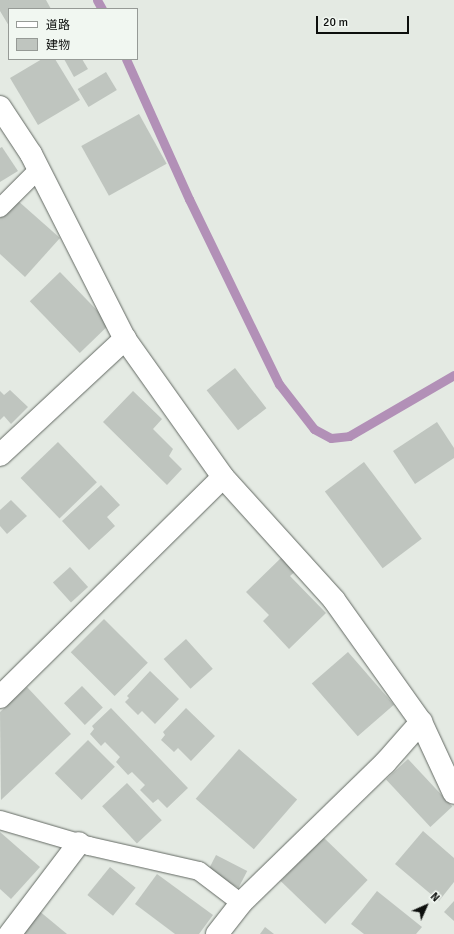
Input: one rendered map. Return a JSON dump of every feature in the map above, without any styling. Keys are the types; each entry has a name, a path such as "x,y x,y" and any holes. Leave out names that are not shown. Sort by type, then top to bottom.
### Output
{"street":[{"path":"0,107 39,169 125,339 223,477 334,600 421,722 454,793"},
{"path":"0,455 125,339"},
{"path":"0,696 223,477"},
{"path":"217,934 241,903 385,763 421,722"},
{"path":"10,934 79,843"}],"lane":[{"path":"0,208 39,169"},
{"path":"0,820 79,843 199,870 241,903"}],"building":[{"path":"0,0 46,0 50,8 8,8 8,24 0,11"},
{"path":"40,60 56,60 80,100 38,125 10,78"},
{"path":"65,60 83,60 88,69 74,77"},
{"path":"106,72 117,90 89,107 78,89"},
{"path":"139,114 167,164 109,196 81,146"},
{"path":"2,147 18,171 0,182 0,148"},
{"path":"17,200 60,238 25,277 0,254 0,218"},
{"path":"60,272 110,324 80,353 30,301"},
{"path":"235,368 266,408 238,430 207,390"},
{"path":"10,390 28,407 11,424 4,416 0,420 0,391 4,395"},
{"path":"133,391 162,419 153,429 173,449 169,456 182,469 167,485 103,422"},
{"path":"437,422 454,448 454,458 415,484 393,451"},
{"path":"58,442 97,482 59,518 21,478"},
{"path":"364,462 422,539 383,568 325,491"},
{"path":"101,485 120,505 107,517 115,526 89,550 62,521"},
{"path":"11,500 27,516 7,534 0,526 0,510"},
{"path":"283,556 297,570 290,576 326,613 289,649 263,621 269,615 246,592"},
{"path":"70,567 88,587 71,602 53,582"},
{"path":"104,619 148,663 115,696 71,652"},
{"path":"186,639 213,669 190,689 164,659"},
{"path":"348,652 394,705 358,736 312,683"},
{"path":"150,671 179,699 155,724 142,711 138,715 125,702 129,698 127,696"},
{"path":"82,686 103,708 85,725 64,703"},
{"path":"27,687 71,734 1,800 0,712"},
{"path":"111,708 188,788 167,808 158,799 153,803 140,790 145,785 132,772 128,775 116,762 120,757 105,742 101,746 90,734 94,729 92,726"},
{"path":"186,708 215,736 191,761 178,748 174,752 161,740 165,735 163,732"},
{"path":"88,740 115,767 82,800 55,773"},
{"path":"239,749 297,800 254,849 196,799"},
{"path":"408,759 452,807 430,827 386,779"},
{"path":"127,783 162,820 137,843 102,806"},
{"path":"423,831 454,858 454,882 439,901 395,864"},
{"path":"0,832 40,867 11,899 0,889"},
{"path":"323,837 368,880 325,924 281,881"},
{"path":"216,855 247,871 239,888 207,872"},
{"path":"110,867 136,888 113,916 87,895"},
{"path":"157,874 213,915 199,934 175,934 135,904"},
{"path":"377,891 422,927 416,934 364,934 351,924"},
{"path":"454,901 454,921 444,912"},
{"path":"38,910 67,934 18,934"},
{"path":"265,927 274,934 260,934"}],"waterway":[{"path":"97,0 101,8"},
{"path":"126,60 189,199 279,384 314,429 331,438 349,436 454,375"}]}
